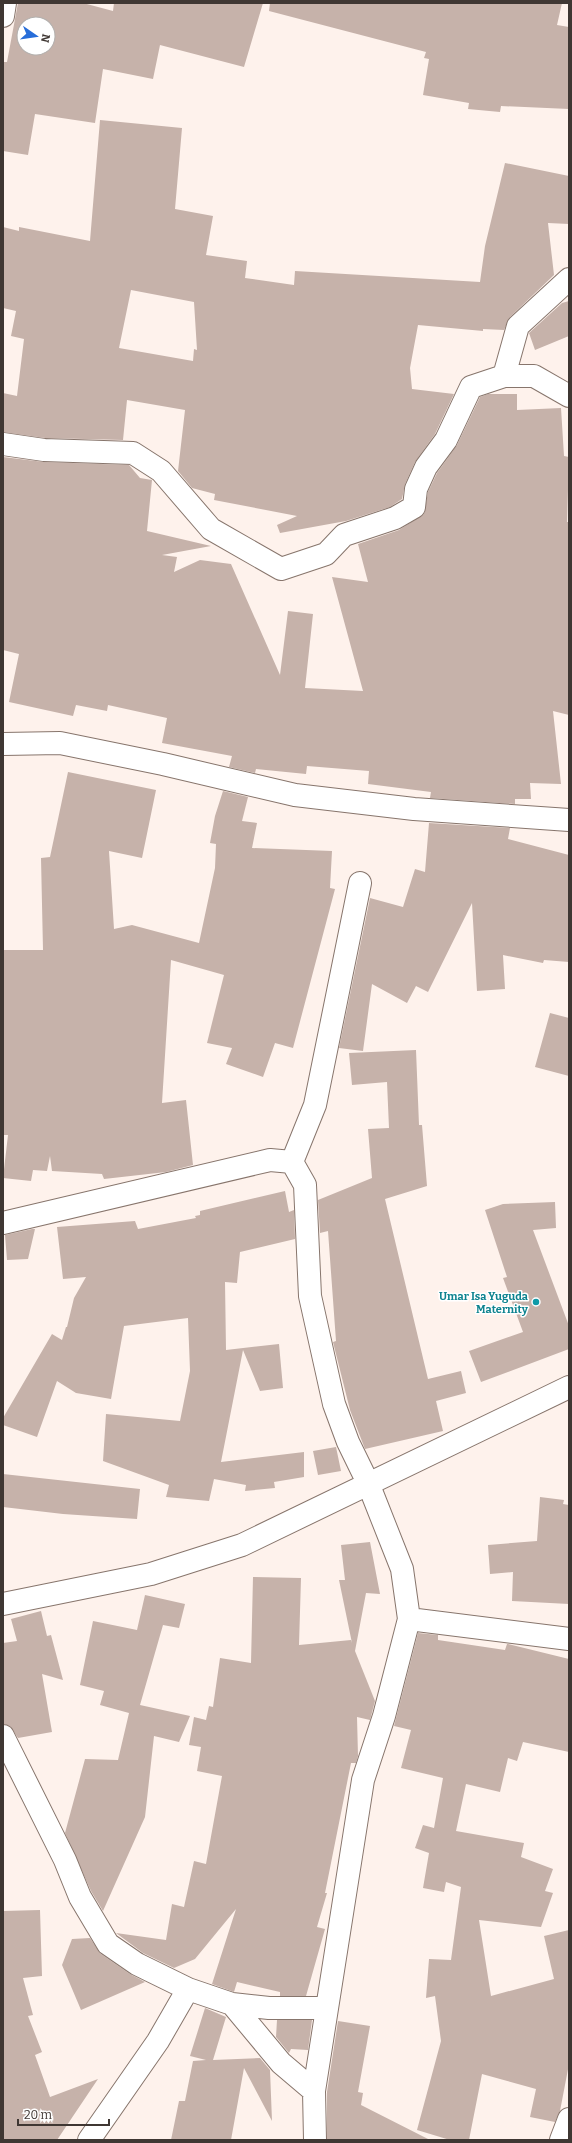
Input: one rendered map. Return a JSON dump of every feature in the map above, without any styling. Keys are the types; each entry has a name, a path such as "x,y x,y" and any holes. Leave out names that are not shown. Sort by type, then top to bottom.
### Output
{"street":[{"path":"3,16 5,3"},
{"path":"504,376 518,326 569,279"},
{"path":"3,444 44,450 133,453 161,471 211,529 282,569 326,554 344,535 395,518 414,507 416,489 426,466 446,440 471,387 504,376 534,376 569,396"},
{"path":"3,744 60,743 163,764 295,795 414,809 569,820"},
{"path":"292,1162 315,1105 360,883"},
{"path":"3,1223 270,1160 292,1162"},
{"path":"292,1162 305,1185 310,1296 334,1404 348,1442 368,1483 402,1569 409,1619 384,1716 363,1780 314,2091 315,2140"},
{"path":"3,1604 151,1574 242,1544 286,1525 368,1483 569,1387"},
{"path":"409,1619 569,1639"},
{"path":"3,1736 65,1860 80,1896 108,1944 137,1964 188,1989 232,2004 269,2008 326,2008"},
{"path":"89,2140 158,2041 188,1989"},
{"path":"232,2004 281,2063 314,2091"},
{"path":"561,2140 569,2119"}],"building":[{"path":"18,3 83,3 113,11 114,3 263,3 244,67 160,45 153,79 103,69 95,123 35,114 28,155 3,151 3,62 7,62"},
{"path":"270,3 562,3 557,25 569,27 569,109 501,106 500,112 468,109 469,103 423,95 429,59 424,58 426,52 269,11"},
{"path":"100,120 182,128 175,209 213,216 206,255 247,261 245,278 294,285 295,271 480,282 485,246 505,163 569,176 569,224 548,223 554,275 510,317 504,330 483,329 483,331 418,325 410,368 412,389 454,394 435,434 415,462 405,484 402,499 390,507 346,521 280,533 277,525 297,516 214,500 215,494 192,488 178,471 185,410 127,400 123,440 45,438 3,432 3,393 17,396 24,339 11,336 16,311 3,308 3,227 19,231 19,227 90,241","holes":["131,290 194,302 197,350 194,349 193,361 119,348"]},
{"path":"569,301 569,336 535,350 529,333 562,303"},
{"path":"488,394 517,394 517,410 561,408 564,456 569,457 567,522 569,522 569,715 553,711 561,784 530,783 531,799 515,799 515,804 430,798 431,792 368,784 369,771 307,766 306,774 256,769 255,773 229,767 232,756 162,743 167,718 108,705 107,711 76,705 73,716 9,702 19,654 3,650 3,457 44,462 129,465 140,478 152,480 147,531 211,546 162,555 177,557 174,572 200,560 231,564 280,675 288,611 313,614 305,688 363,691 332,577 368,582 358,544 399,530 424,514 428,492 437,473 457,445 480,397"},
{"path":"68,772 156,790 142,858 109,851 114,929 132,925 199,943 215,868 216,844 210,843 215,816 223,791 248,797 242,821 257,823 252,848 332,851 330,888 335,889 293,1048 275,1043 263,1077 226,1064 232,1048 207,1043 224,975 171,960 162,1103 186,1100 193,1165 166,1172 104,1179 102,1174 52,1171 50,1156 47,1171 33,1170 31,1181 3,1178 8,1135 3,1135 3,950 43,950 41,858 50,857"},
{"path":"429,823 510,828 508,839 569,855 569,962 544,960 543,963 503,955 505,989 477,991 472,903 428,992 416,986 407,1003 372,984 363,1051 339,1048 370,898 403,907 415,869 425,872"},
{"path":"550,1013 569,1018 569,1076 535,1067"},
{"path":"416,1050 419,1125 422,1125 427,1186 385,1199 428,1379 461,1371 466,1393 436,1401 443,1431 365,1449 350,1410 333,1342 336,1341 328,1231 320,1233 318,1200 372,1178 368,1129 389,1128 387,1082 352,1085 349,1053"},
{"path":"285,1191 289,1212 294,1210 295,1239 240,1252 237,1283 225,1282 226,1350 279,1344 283,1388 260,1391 243,1350 221,1462 304,1452 304,1477 274,1482 275,1488 245,1491 246,1485 214,1479 209,1501 166,1497 169,1485 103,1461 106,1414 180,1421 190,1371 188,1318 124,1326 111,1399 76,1393 57,1381 37,1437 3,1425 3,1418 52,1334 62,1340 67,1327 74,1298 86,1277 63,1279 57,1227 135,1221 138,1229 196,1218 195,1216 200,1215 200,1211"},
{"name":"Umar Isa Yuguda Maternity","path":"555,1202 556,1228 533,1230 569,1326 569,1349 481,1382 469,1351 523,1332 503,1278 507,1277 485,1210 503,1204"},
{"path":"35,1229 28,1259 7,1260 5,1235"},
{"path":"336,1447 341,1471 318,1475 313,1451"},
{"path":"3,1474 140,1489 137,1519 63,1514 3,1507"},
{"path":"540,1497 564,1500 563,1504 569,1505 569,1604 512,1601 513,1572 490,1574 488,1545 537,1541"},
{"path":"370,1542 380,1594 366,1593 355,1651 375,1701 370,1720 357,1717 358,1756 356,1763 351,1763 325,1893 327,1893 317,1927 325,1929 306,1996 280,1996 280,1992 237,1982 234,1992 212,1984 236,1909 195,1959 174,1968 143,1953 116,1933 166,1940 172,1904 184,1907 194,1861 206,1864 222,1776 197,1771 201,1747 189,1745 194,1717 206,1720 209,1706 213,1707 220,1658 251,1663 253,1577 301,1578 299,1645 351,1640 352,1643 339,1580 345,1580 341,1545"},
{"path":"145,1595 185,1604 179,1628 163,1625 140,1705 190,1716 179,1742 154,1736 145,1817 103,1911 91,1891 65,1833 85,1759 118,1760 129,1713 100,1705 104,1691 80,1685 93,1621 137,1630"},
{"path":"41,1611 47,1636 51,1635 63,1680 42,1674 52,1732 18,1738 10,1726 3,1724 3,1643 17,1641 11,1619"},
{"path":"418,1633 438,1635 438,1640 505,1650 508,1644 569,1659 569,1752 523,1742 517,1761 508,1758 500,1792 466,1784 456,1831 524,1843 521,1857 553,1869 545,1891 553,1893 541,1927 479,1920 491,1996 554,1979 544,1936 569,1930 569,2064 560,2111 555,2122 530,2117 536,2089 482,2074 469,2140 450,2140 417,2130 441,2041 435,1996 426,1998 429,1959 451,1960 461,1887 446,1882 444,1892 423,1888 429,1853 415,1848 423,1825 434,1828 443,1778 401,1768 411,1730 394,1726"},
{"path":"40,1910 42,1976 23,1978 33,2015 28,2016 42,2052 35,2055 50,2097 98,2079 57,2140 3,2140 3,1911"},
{"path":"90,1938 101,1954 130,1974 145,1982 81,2010 62,1965 72,1939"},
{"path":"205,2008 226,2017 213,2060 260,2058 270,2070 272,2121 244,2068 231,2140 171,2140 179,2101 185,2101 193,2061 206,2060 190,2056"},
{"path":"277,2020 312,2020 308,2050 291,2049 289,2053 276,2037"},
{"path":"338,2021 370,2026 358,2092 363,2093 361,2105 430,2140 327,2139 327,2092"}],"place":[{"name":"Umar Isa Yuguda Maternity","path":"536,1302"}]}
